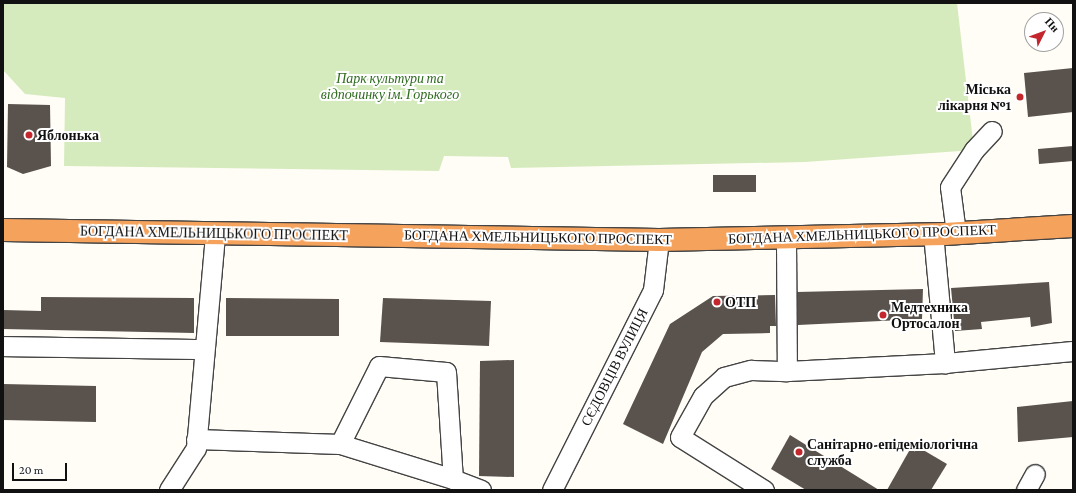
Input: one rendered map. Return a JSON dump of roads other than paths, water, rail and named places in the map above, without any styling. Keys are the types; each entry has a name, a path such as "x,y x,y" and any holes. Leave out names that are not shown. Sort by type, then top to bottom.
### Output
{"highway":[{"name":"БОГДАНА ХМЕЛЬНИЦЬКОГО ПРОСПЕКТ","path":"3,230 658,240 786,239 956,233 1073,226"}],"street":[{"path":"956,233 950,187 970,155 992,131"},
{"path":"169,490 196,448 202,349 215,233"},
{"path":"933,233 945,363"},
{"path":"786,239 787,371"},
{"name":"СЄДОВЦІВ ВУЛИЦЯ","path":"552,490 653,290 658,240"},
{"path":"3,346 202,349"},
{"path":"764,490 680,437 703,396 724,378 751,370 787,371 945,363 1073,351"},
{"path":"340,444 379,366 446,372 453,478"},
{"path":"196,439 340,444 453,478 481,490"}],"place":[{"name":"Міська лікарня №1","path":"1020,97"},
{"name":"Яблонька","path":"29,135"},
{"name":"ОТП","path":"717,302"},
{"name":"Медтехника Ортосалон","path":"883,315"},
{"name":"Санітарно-епідеміологічна служба","path":"799,452"}],"park label":[{"name":"Парк культури та відпочинку ім. Горького","path":"390,86"}]}
